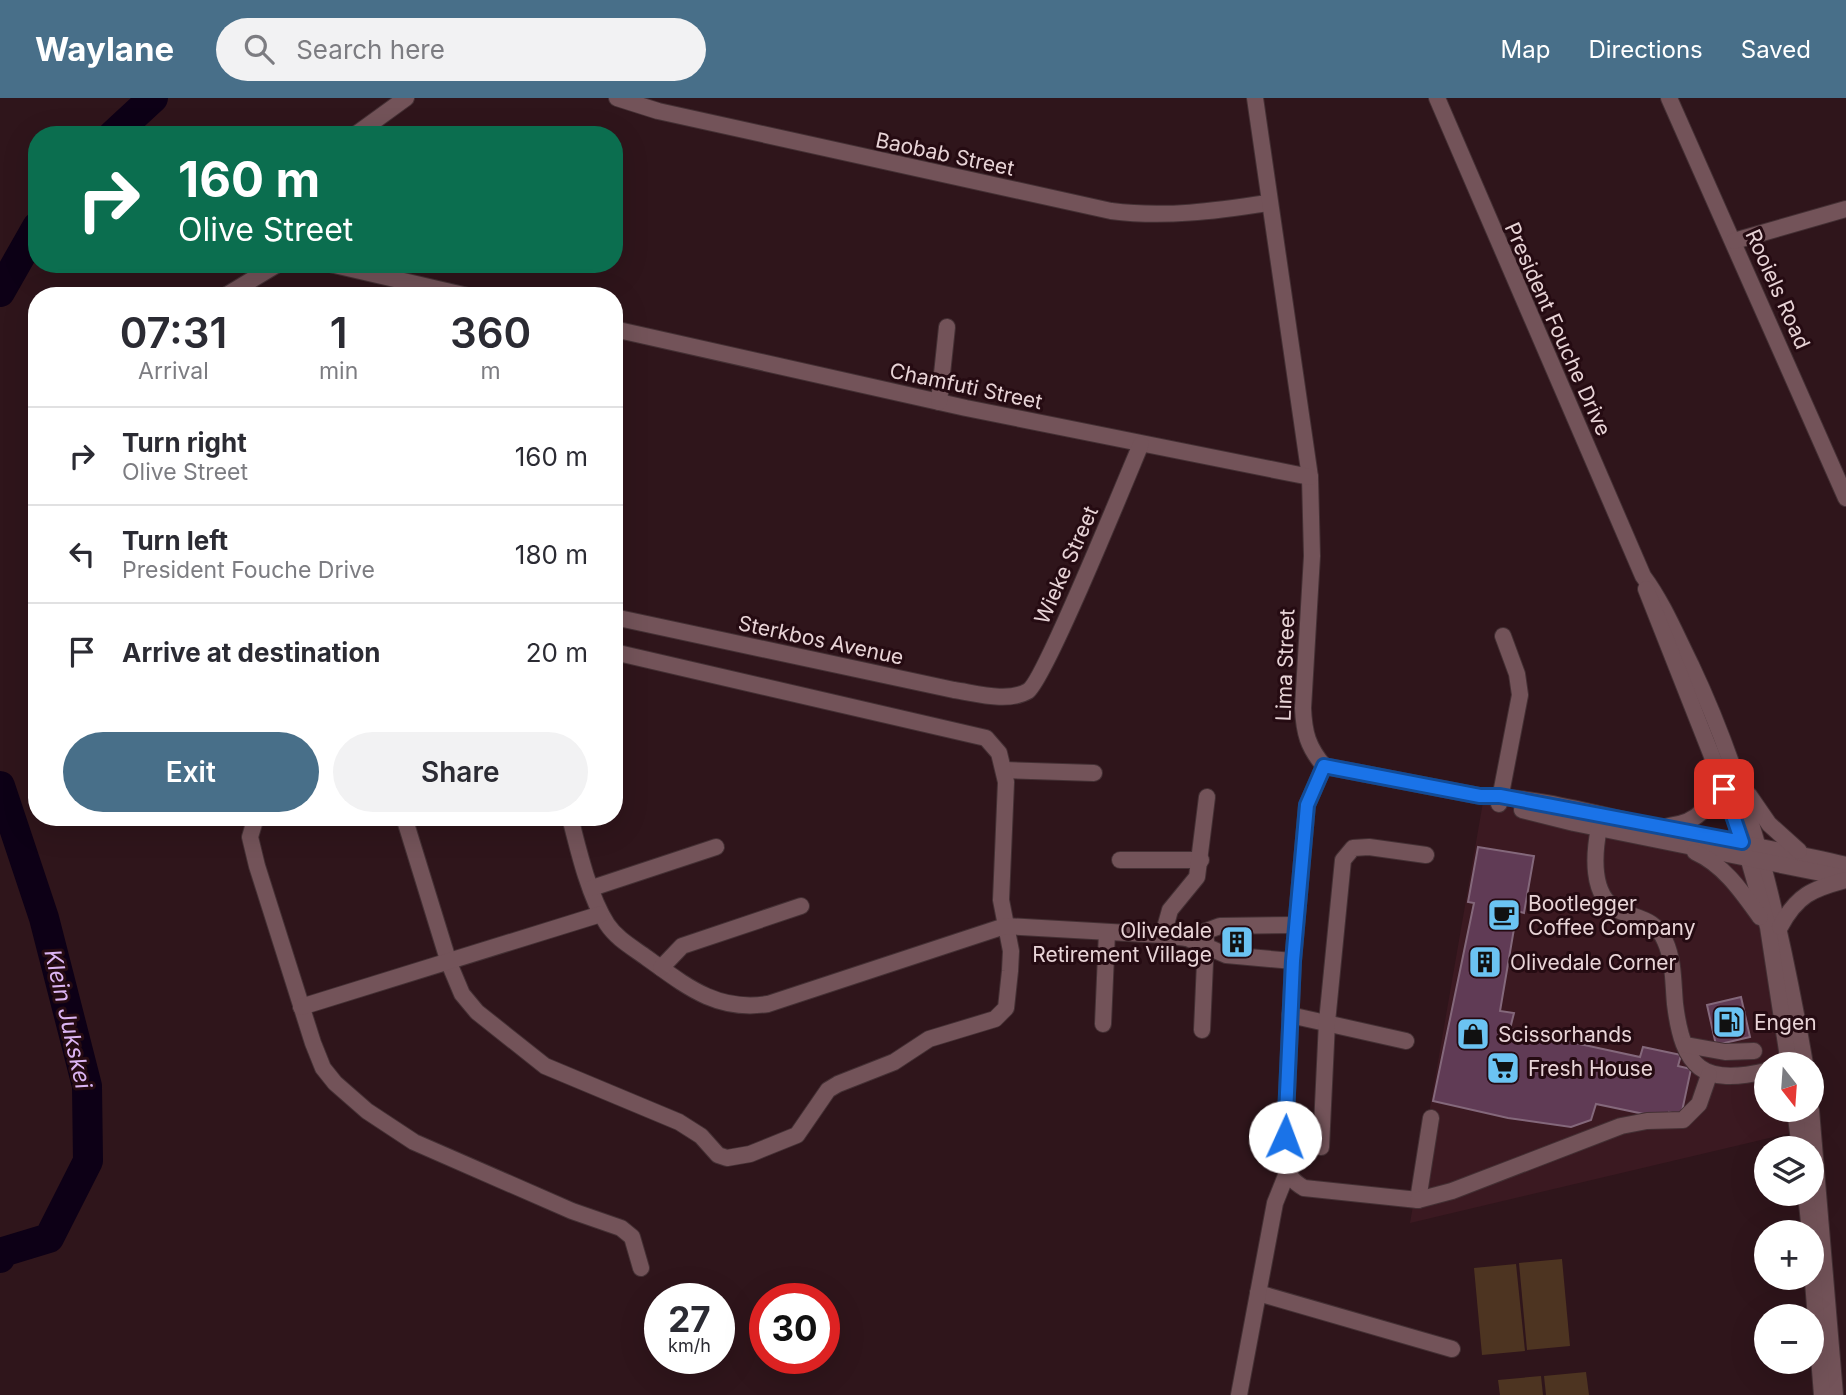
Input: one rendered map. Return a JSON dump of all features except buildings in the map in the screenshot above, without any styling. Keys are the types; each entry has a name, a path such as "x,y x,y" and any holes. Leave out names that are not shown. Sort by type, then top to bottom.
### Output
{"street":[{"path":"367,126 406,98"},
{"name":"Baobab Street","path":"617,98 685,118 1111,211 1144,216 1187,215 1268,202"},
{"name":"Lima Street","path":"1255,98 1310,477 1312,556 1303,708 1304,733 1311,751 1324,766"},
{"name":"President Fouche Drive","path":"1437,98 1643,576 1648,599 1726,771 1753,851 1774,927 1802,1052"},
{"name":"Rooiels Road","path":"1669,98 1845,491"},
{"path":"1734,241 1846,209"},
{"path":"240,287 263,273"},
{"path":"369,273 429,287"},
{"path":"939,402 947,327"},
{"name":"Chamfuti Street","path":"623,331 939,402 1310,477"},
{"name":"Wieke Street","path":"1019,694 1034,685 1040,674 1141,444"},
{"name":"Sterkbos Avenue","path":"623,619 954,690 999,696 1019,694"},
{"path":"1499,800 1520,695 1517,674 1503,636"},
{"path":"407,826 449,962 462,994 477,1012 545,1066 679,1122 701,1136 718,1155 737,1157 786,1142 797,1135 828,1090 838,1084 894,1062 929,1039 1000,1016 1006,1008 1011,951 1001,900 1004,770 999,753 986,738 623,654"},
{"path":"1709,1075 1699,1104 1683,1120 1647,1121 1620,1126 1452,1191 1418,1200 1304,1188 1293,1181 1287,1173 1284,1161 1293,961 1307,805 1324,766 1753,851 1846,879"},
{"path":"1004,770 1094,773"},
{"path":"1658,834 1690,822 1702,814 1726,771 1762,816 1801,853"},
{"path":"1163,935 1170,910 1196,877 1201,860 1207,797"},
{"path":"1499,800 1600,828 1658,834 1715,864 1774,927 1805,894 1846,879"},
{"path":"253,826 250,837 301,1007 323,1068 335,1083 367,1111 414,1142 572,1211 621,1228 632,1237 641,1268"},
{"path":"573,826 601,914 617,937 710,999 748,1007 768,1004 1005,926 1206,939 1226,955 1293,961"},
{"path":"1600,828 1596,872 1599,890 1607,904 1647,919 1665,940 1671,960 1678,1021 1689,1054 1701,1070 1709,1075 1732,1078 1754,1073"},
{"path":"592,888 716,847"},
{"path":"1321,1147 1327,1022 1341,867 1346,854 1353,848 1369,847 1426,855"},
{"path":"1753,851 1801,853 1846,865"},
{"path":"1121,860 1201,860"},
{"path":"661,968 682,946 801,906"},
{"path":"301,1007 601,914"},
{"path":"1202,1031 1206,939 1220,926 1296,925"},
{"name":"President Fouche Drive","path":"1774,927 1787,1052"},
{"path":"1103,1024 1107,932"},
{"path":"1290,1015 1406,1041"},
{"path":"1686,1045 1725,1052 1754,1051"},
{"path":"1780,1052 1786,1045"},
{"path":"1418,1200 1432,1118"},
{"path":"1812,1122 1835,1395"},
{"path":"1239,1395 1275,1203 1287,1173"},
{"path":"1814,1290 1822,1395"},
{"path":"1258,1293 1452,1349"}],"shaded area":[{"path":"1483,802 1752,853 1783,1052 1754,1052 1754,1122 1794,1122 1795,1132 1778,1136 1754,1136 1754,1142 1410,1223"},
{"path":"1562,1259 1570,1346 1527,1350 1519,1263"},
{"path":"1516,1264 1525,1351 1482,1355 1474,1268"},
{"path":"1586,1372 1589,1395 1546,1395 1544,1376"},
{"path":"1541,1376 1543,1395 1500,1395 1498,1380"}],"waterway":[{"name":"Klein Jukskei","path":"123,126 153,98"},
{"name":"Klein Jukskei","path":"0,292 28,243"},
{"name":"Klein Jukskei","path":"0,786 44,918 87,1086 88,1161 49,1238 3,1252 0,1258"}],"place":[{"name":"Bootlegger Coffee Company","path":"1504,915"},
{"name":"Olivedale Retirement Village","path":"1237,942"},
{"name":"Olivedale Corner","path":"1485,962"},
{"name":"Engen","path":"1729,1022"},
{"name":"Scissorhands","path":"1473,1034"},
{"name":"Fresh House","path":"1503,1068"}],"route":[{"path":"1285,1137 1293,961 1307,805 1324,766 1480,796 1500,796 1567,808 1742,842 1724,789"}]}
